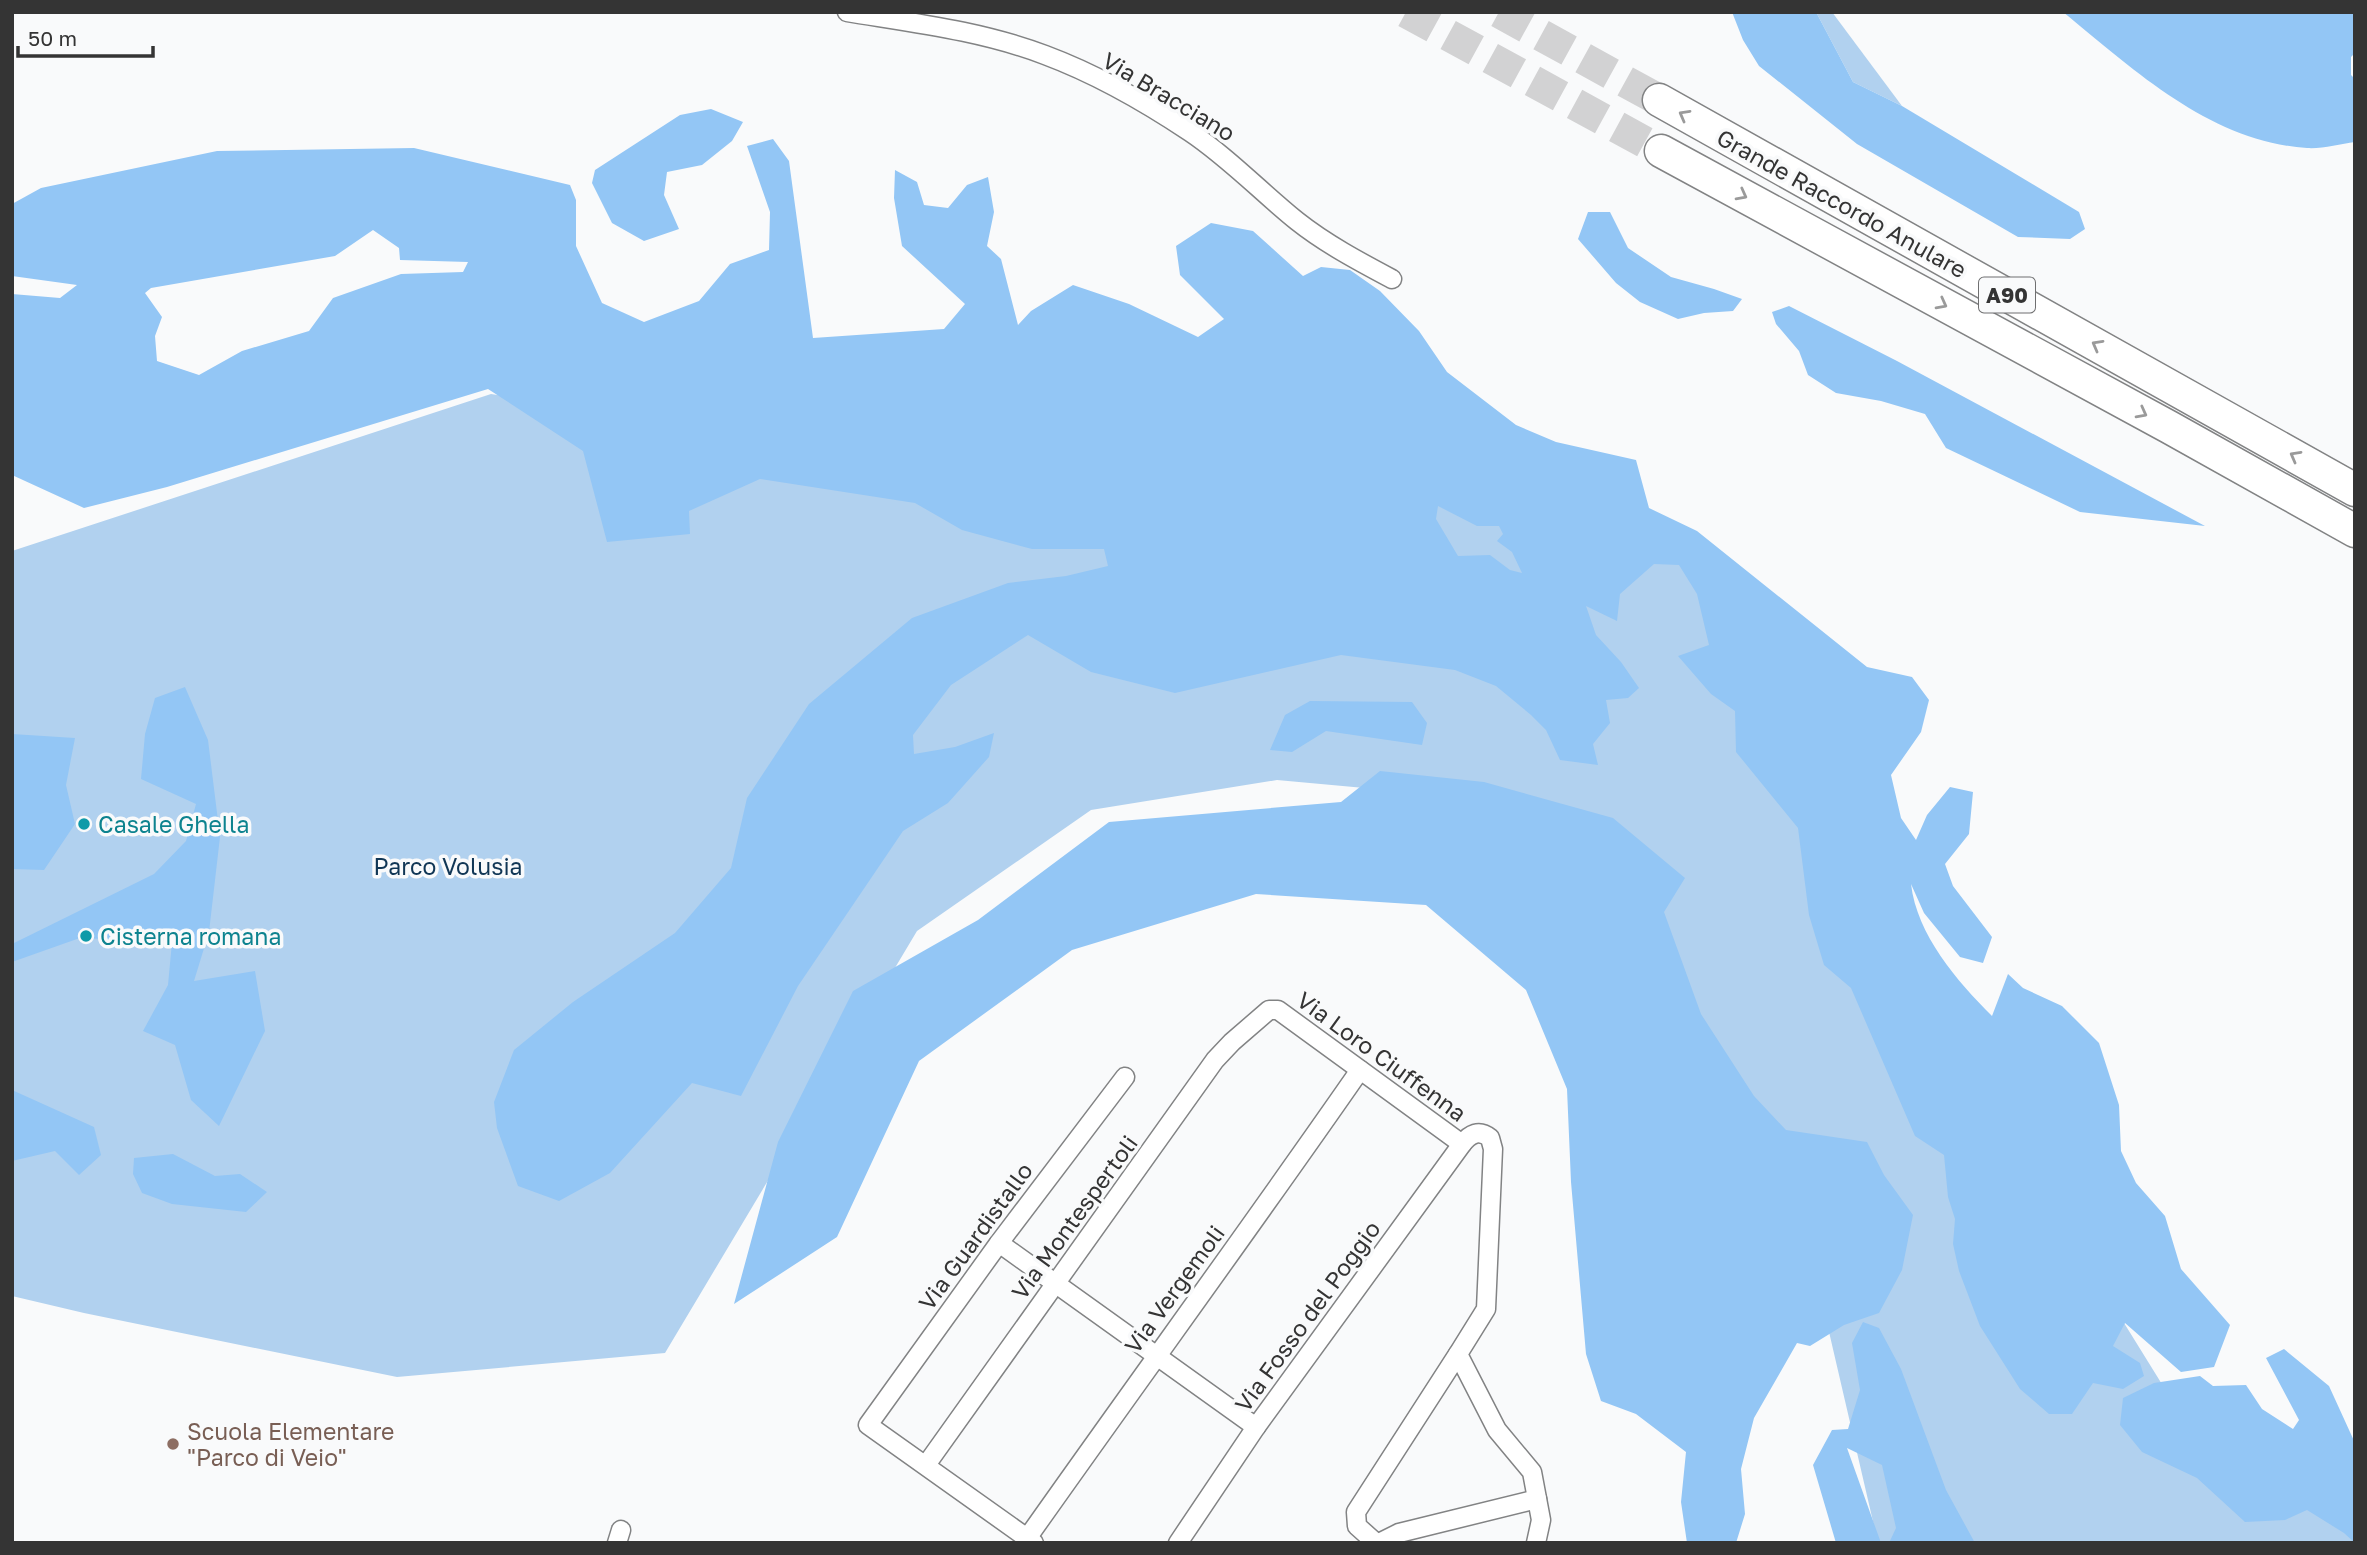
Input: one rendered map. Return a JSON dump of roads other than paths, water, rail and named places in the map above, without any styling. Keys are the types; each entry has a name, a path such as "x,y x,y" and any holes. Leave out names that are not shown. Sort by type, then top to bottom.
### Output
{"highway":[{"name":"Grande Raccordo Anulare","path":"1659,100 2355,490"},
{"name":"Grande Raccordo Anulare","path":"1661,151 2355,531"}],"street":[{"name":"Via Bracciano","path":"847,12 950,29 1002,41 1045,55 1114,86 1191,133 1238,168 1307,228 1345,254 1392,279"},
{"name":"Via Loro Ciuffenna","path":"1273,1009 1462,1144"},
{"name":"Via Montespertoli","path":"926,1465 1215,1060 1232,1042 1273,1009"},
{"name":"Via Vergemoli","path":"1031,1540 1156,1356 1360,1070"},
{"name":"Via Guardistallo","path":"926,1465 868,1425 999,1243 1125,1077"},
{"path":"1462,1144 1472,1134 1487,1135 1492,1142 1486,1308 1483,1317 1356,1512 1357,1526 1377,1543 1399,1533 1537,1499"},
{"name":"Via Fosso del Poggio","path":"1178,1543 1256,1427 1462,1144"},
{"path":"999,1243 1256,1427"},
{"path":"1458,1354 1497,1430 1532,1472 1541,1524 1536,1543"},
{"path":"926,1465 1031,1540"}],"tunnel":[{"path":"1406,12 1661,151"},
{"path":"1499,12 1659,100"}],"place":[{"name":"Casale Ghella","path":"84,824"},
{"name":"Cisterna romana","path":"86,936"},
{"name":"Scuola Elementare \"Parco di Veio\"","path":"173,1444"}],"park label":[{"name":"Parco Volusia","path":"448,866"}]}
